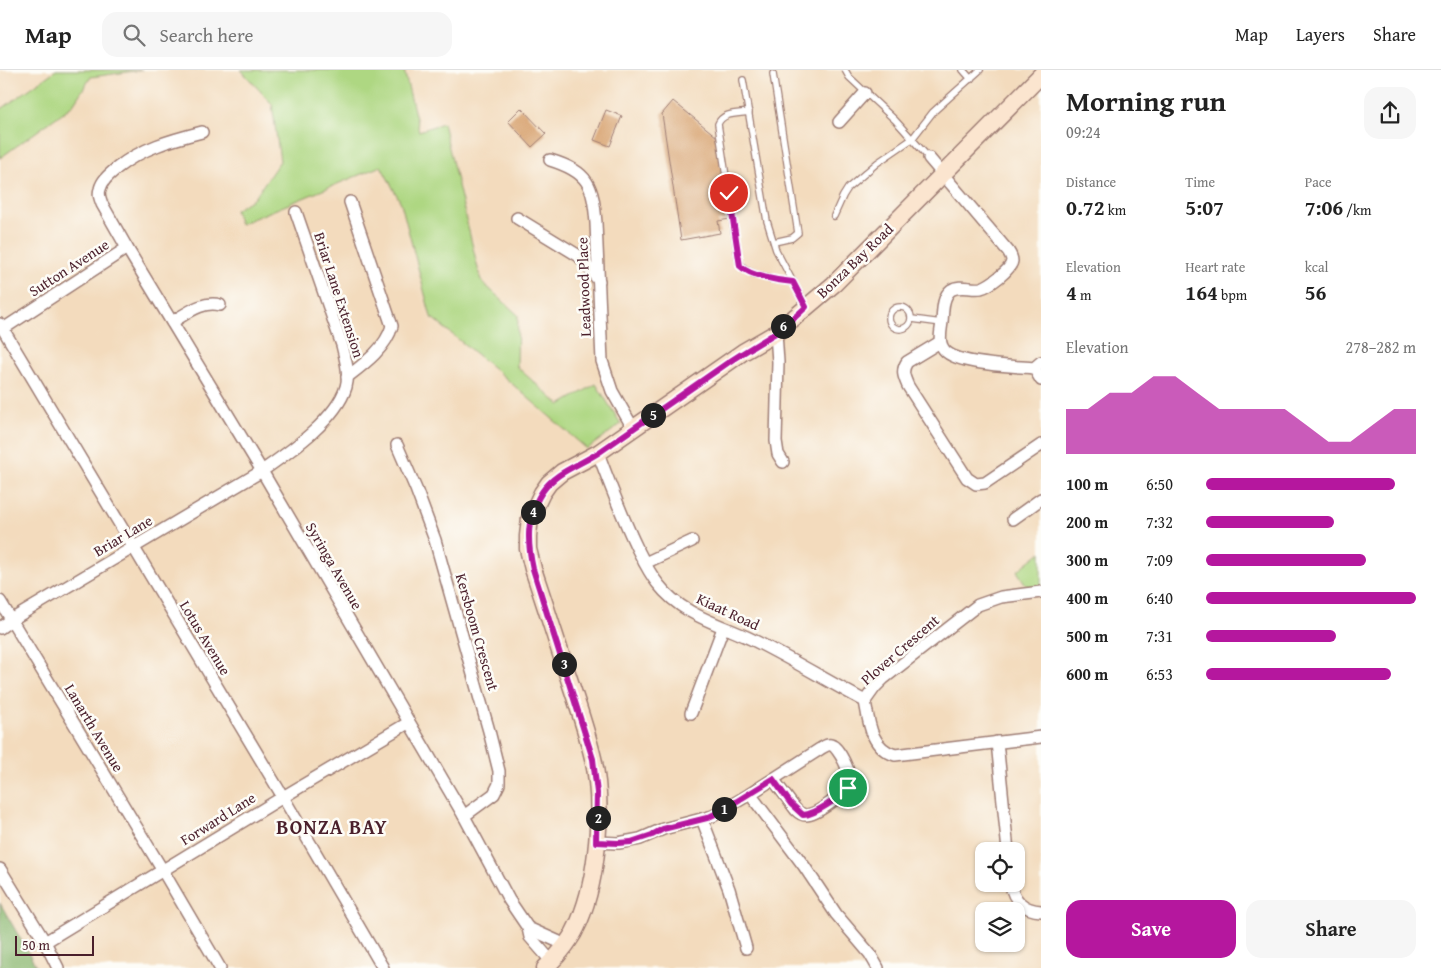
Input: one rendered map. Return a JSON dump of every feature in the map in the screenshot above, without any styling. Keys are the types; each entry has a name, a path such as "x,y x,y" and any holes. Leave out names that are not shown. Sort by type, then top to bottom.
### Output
{"street":[{"name":"Bonza Bay Road","path":"549,965 566,945 578,924 587,900 594,868 597,793 593,759 528,549 530,518 542,492 562,472 598,453 744,352 776,333 834,284 1041,76"},
{"path":"839,122 865,93"},
{"name":"Syringa Avenue","path":"202,132 167,141 143,150 124,162 103,182 99,189 102,204 262,471 464,816 508,900 528,928 530,937 549,965"},
{"path":"929,158 1008,251 1012,261 1009,269 987,286 979,288 959,287 953,288 948,292 945,300 940,342 947,354 958,359 1037,365 1041,380"},
{"name":"Leadwood Place","path":"550,160 569,166 582,176 591,188 594,201 600,282 602,361 612,391 633,428"},
{"path":"347,377 374,355 388,338 392,326 350,202"},
{"name":"Briar Lane Extension","path":"262,471 292,450 317,428 334,408 346,387 347,364 342,345 296,212"},
{"path":"517,218 579,256 600,282"},
{"name":"Sutton Avenue","path":"2,326 127,248"},
{"path":"172,322 200,306 214,303 220,305"},
{"name":"Lotus Avenue","path":"2,326 383,968"},
{"path":"776,333 778,362 776,448 783,462"},
{"path":"940,342 907,362 904,367 904,375 908,386 967,478 976,484 985,483 1041,445"},
{"name":"Kersboom Crescent","path":"397,445 416,489 434,540 487,722 499,771 499,784 494,794 464,816"},
{"name":"Kiaat Road","path":"598,453 626,523 645,563 656,582 676,602 696,616 750,639 865,701"},
{"name":"Briar Lane","path":"0,628 262,471"},
{"path":"1013,519 1041,499"},
{"path":"645,563 692,541"},
{"name":"Plover Crescent","path":"1041,592 1001,597 978,605 883,679 874,687 865,701 875,741 886,752 895,754 1041,737"},
{"name":"Lanarth Avenue","path":"0,601 220,968"},
{"path":"692,713 724,628"},
{"name":"Forward Lane","path":"45,942 408,723"},
{"path":"997,742 1007,842"},
{"path":"596,842 631,842 670,827 713,816 826,746 830,745 837,749 850,777 848,788 843,794 815,812 806,815 800,814 796,810 773,779"},
{"path":"750,794 804,866 836,914 870,954 878,968"},
{"path":"702,819 729,889 746,948"},
{"path":"0,869 45,942 58,968"},
{"path":"1013,892 1014,896 1023,905 1033,910 1041,911"},
{"path":"528,928 566,945"}],"lane":[{"path":"845,70 849,77 894,120 929,158"},
{"path":"963,70 971,79"},
{"path":"834,216 848,188 877,163 912,140 938,107 980,70"},
{"path":"773,74 798,233 792,238 774,242"},
{"path":"743,80 767,221 776,250 806,307"},
{"path":"749,112 726,116 720,119 718,124 740,266 746,271 782,281 793,282"},
{"path":"900,306 906,308 911,313 912,319 904,329 897,330 889,320 889,313 894,308 900,306"},
{"path":"912,319 942,323"}],"green space":[{"path":"56,70 142,70 91,77 72,106 0,158 0,110"},
{"path":"241,70 404,70 419,131 443,123 481,281 518,315 517,367 560,405 596,384 621,424 587,449 431,317 401,203 381,166 240,224 235,210 254,198 280,161 272,104"},
{"path":"1041,552 1041,587 1028,588 1017,571"},
{"path":"0,903 37,968 0,968"}],"building":[{"path":"673,101 717,137 730,219 718,221 720,233 681,240 662,114"},
{"path":"521,108 546,134 532,147 508,121"},
{"path":"606,110 622,116 610,146 594,140"}],"district":[{"name":"BONZA BAY","path":"332,827"}],"route":[{"path":"729,193 740,266 746,271 764,277 793,282 806,307 776,333 744,352 598,453 562,472 549,483 542,492 530,518 528,549 593,759 597,793 598,822 596,842 631,842 678,824 713,816 773,779 796,810 803,815 810,815 815,812 843,794 848,788"}]}
